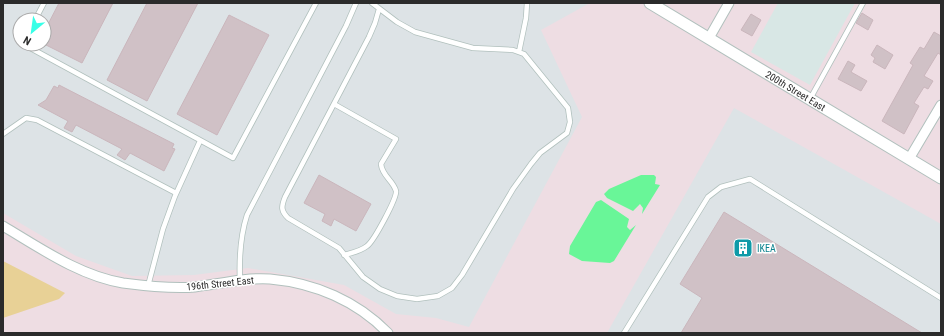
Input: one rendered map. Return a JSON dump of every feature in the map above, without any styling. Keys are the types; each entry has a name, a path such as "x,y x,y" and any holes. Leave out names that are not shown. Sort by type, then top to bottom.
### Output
{"street":[{"name":"200th Street East","path":"650,3 941,178"},
{"path":"709,38 729,3"},
{"path":"909,159 941,105"},
{"name":"196th Street East","path":"3,226 44,251 86,272 121,283 148,286 193,287 269,279 304,285 343,298 373,317 388,333"}],"lane":[{"path":"39,12 44,3"},
{"path":"39,52 233,158 316,3"},
{"path":"240,281 241,235 247,215 346,26 356,3"},
{"path":"372,3 378,9 415,32 473,48 513,50 524,54 568,108 570,122 567,133 540,154 513,189 462,275 452,288 438,296 417,299 397,296 380,289 363,277 339,248 288,218 282,212 281,206 372,30 378,9"},
{"path":"519,52 526,18 527,3"},
{"path":"810,99 863,3"},
{"path":"334,104 396,139 381,164 384,175 394,186 396,197 368,245 360,250 344,255"},
{"path":"3,134 26,118 37,120 176,194"},
{"path":"148,286 163,229 176,194 200,141"},
{"path":"624,333 708,197 721,187 750,179 941,298"}],"shaded area":[{"path":"3,3 588,4 541,30 582,117 469,327 436,318 396,314 344,285 248,268 194,275 132,276 76,256 3,213"},
{"path":"778,3 855,3 810,85 751,52"},
{"path":"734,108 941,224 941,333 607,333"},
{"path":"641,175 654,175 656,177 655,184 660,185 642,214 643,208 640,204 633,211 607,198 604,194 609,189"},
{"path":"601,200 629,219 627,227 630,230 636,225 614,261 610,263 582,261 569,254 570,246 596,202"},
{"path":"3,261 65,293 59,299 3,318"}],"building":[{"path":"59,3 113,3 82,63 52,48 52,17"},
{"path":"147,3 198,3 147,101 107,80"},
{"path":"862,13 873,20 868,30 856,23"},
{"path":"751,14 761,20 752,36 741,30"},
{"path":"229,15 269,35 217,135 177,114"},
{"path":"934,32 941,36 941,55 938,53 924,76 933,81 928,89 924,87 914,103 919,106 904,134 882,121 913,65 910,63 920,47 924,49"},
{"path":"877,45 893,55 885,69 873,62 875,58 871,55"},
{"path":"848,61 855,65 851,72 867,81 861,91 838,79"},
{"path":"59,85 174,144 172,148 175,149 164,171 130,153 125,160 117,155 122,149 76,125 72,132 64,128 68,121 38,105 46,100 54,86 58,88"},
{"path":"319,175 371,204 356,231 334,219 331,226 322,221 325,214 304,203"},
{"name":"IKEA","path":"724,212 922,333 681,333 702,298 680,284"}],"place":[{"name":"IKEA","path":"743,248"}]}
